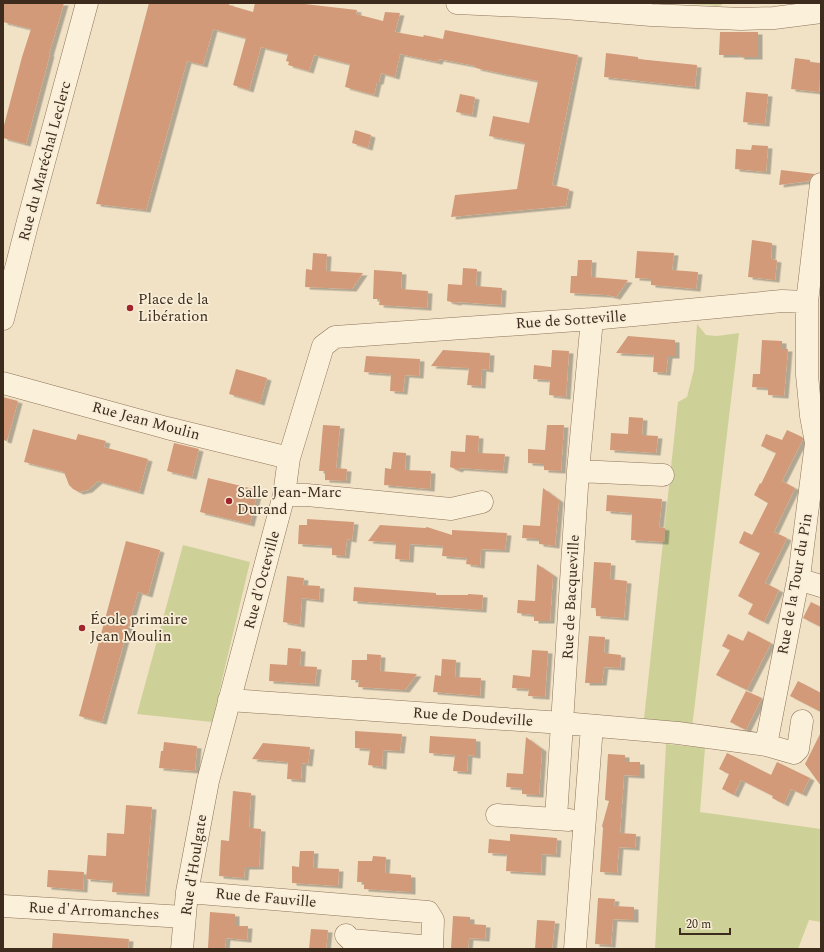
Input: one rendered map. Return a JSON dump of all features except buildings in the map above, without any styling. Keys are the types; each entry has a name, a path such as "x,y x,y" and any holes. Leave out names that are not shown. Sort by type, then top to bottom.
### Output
{"street":[{"name":"Rue du Maréchal Leclerc","path":"3,319 87,3"},
{"path":"457,3 589,6 650,15 740,11 774,18 795,9 821,12"},
{"name":"Rue de la Tour du Pin","path":"766,744 798,579 816,443 811,416 807,375 807,302 821,184"},
{"name":"Rue de Sotteville","path":"335,337 592,319 782,301 807,302"},
{"name":"Rue de Bacqueville","path":"556,818 578,471 592,319"},
{"name":"Rue d'Octeville","path":"208,781 284,496 289,458 323,346 335,337"},
{"name":"Rue Jean Moulin","path":"3,383 167,428 289,458"},
{"path":"578,471 663,475"},
{"path":"284,496 307,495 451,509 482,502"},
{"path":"798,579 821,586"},
{"name":"Rue de Doudeville","path":"229,700 563,723 766,744"},
{"path":"766,744 794,753 798,749 802,721"},
{"path":"575,949 592,726"},
{"name":"Rue d'Houlgate","path":"182,949 187,892 208,781"},
{"path":"496,815 584,821"},
{"name":"Rue de Fauville","path":"187,892 346,905 428,912 433,920 432,948 351,940 343,942 346,905"},
{"name":"Rue d'Arromanches","path":"3,906 184,917"}],"green space":[{"path":"676,3 723,3 722,5 718,6"},
{"path":"697,324 706,335 717,336 739,333 692,728 644,719 678,402 687,397 694,369"},
{"path":"183,545 250,562 212,722 137,714"},
{"path":"666,744 705,748 700,812 821,829 821,922 809,920 798,949 655,949"}],"place":[{"name":"Place de la Libération","path":"130,308"},
{"name":"Salle Jean-Marc Durand","path":"229,501"},
{"name":"École primaire Jean Moulin","path":"82,628"}]}
